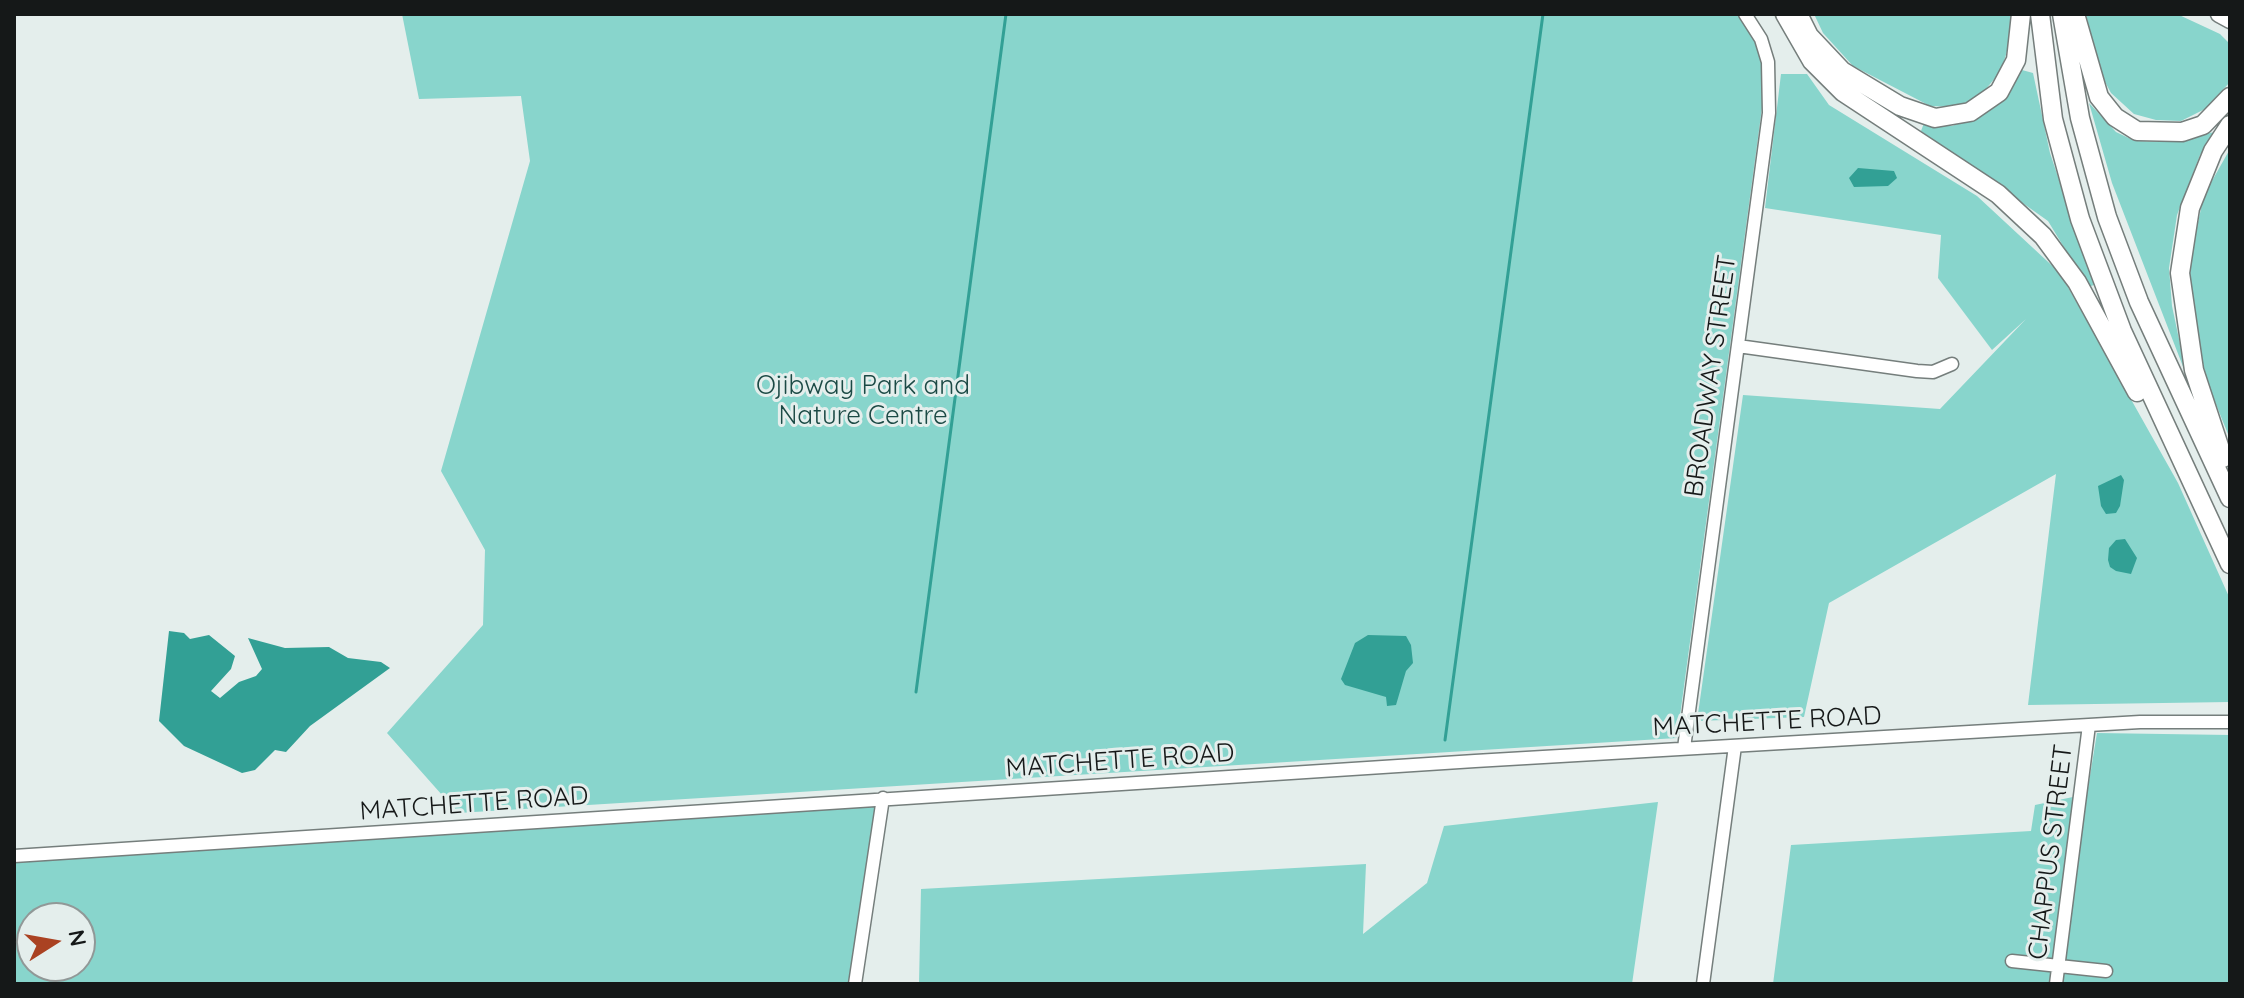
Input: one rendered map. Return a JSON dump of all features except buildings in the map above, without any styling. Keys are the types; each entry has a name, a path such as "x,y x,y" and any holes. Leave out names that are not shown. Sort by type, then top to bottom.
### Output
{"highway":[{"path":"1785,14 1805,52 1843,92 1998,194 2043,236 2077,282 2143,403 2170,437"},
{"path":"1798,14 1809,36 1842,71 1900,106 1935,118 1970,112 1999,92 2016,60 2021,14"},
{"path":"2040,14 2053,119 2080,219 2106,294 2230,564"},
{"path":"2062,14 2080,118 2107,217 2158,345 2230,498"},
{"path":"2075,14 2099,97 2115,117 2137,131 2182,132 2203,125 2230,97"},
{"path":"2230,125 2213,151 2190,208 2180,273 2194,370 2230,479"}],"main road":[{"path":"2219,14 2230,20"}],"street":[{"name":"BROADWAY STREET","path":"1684,748 1738,346 1770,77 1761,39 1745,14"},
{"path":"1738,346 1926,372 1952,364"},
{"name":"MATCHETTE ROAD","path":"14,856 1684,748 2089,725 2230,722"},
{"name":"CHAPPUS STREET","path":"2056,984 2089,725"},
{"path":"1703,984 1735,746"},
{"path":"855,984 883,798"},
{"path":"2012,961 2106,971"}],"green space":[{"name":"Ojibway Park and Nature Centre","path":"402,14 1738,14 1746,19 1767,71 1677,738 458,813 387,733 483,625 485,550 441,471 530,161 521,96 419,99"},
{"path":"1814,14 2011,14 2011,38 2001,71 1980,96 1955,107 1930,106 1853,66 1823,33"},
{"path":"2086,14 2177,14 2220,34 2230,44 2230,82 2205,109 2181,121 2156,120 2134,114 2111,93 2098,69"},
{"path":"2022,70 2033,73 2050,153 2094,285 2088,287 2048,221 1921,131 1924,123 1952,126 1982,115 2006,95"},
{"path":"1781,74 1807,74 1829,105 1977,196 2060,273 2178,483 2230,599 2230,702 2028,705 2056,474 1829,603 1804,717 1697,721 1743,395 1940,409 2026,319 1992,350 1938,278 1941,235 1765,208"},
{"path":"2089,103 2116,132 2135,141 2167,142 2215,132 2200,155 2177,215 2169,268 2172,306 2187,377 2112,183"},
{"path":"2230,149 2230,439 2209,387 2192,321 2188,268 2204,195"},
{"path":"2097,733 2230,735 2230,984 1773,984 1791,845 2031,831 2035,805 2087,794"},
{"path":"883,798 858,984 14,984 14,860"},
{"path":"1658,802 1632,984 919,984 921,889 1366,864 1363,934 1427,883 1444,826"}],"shaded area":[{"path":"1858,168 1894,171 1897,178 1888,186 1854,187 1849,178"},
{"path":"2121,475 2124,480 2120,506 2116,513 2106,514 2101,506 2098,486"},
{"path":"2125,539 2137,558 2131,574 2116,571 2110,567 2108,560 2109,548 2116,540"},
{"path":"169,631 184,633 190,639 209,635 235,656 231,669 211,691 220,698 262,669 248,638 285,648 329,647 348,658 381,662 390,668 310,726 286,752 275,750 255,770 242,773 184,746 159,721"},
{"path":"1368,635 1406,636 1411,645 1413,663 1406,671 1396,705 1387,706 1386,697 1345,685 1341,679 1355,643"}],"waterway":[{"path":"916,692 1006,14"},
{"path":"1445,740 1543,14"}]}
